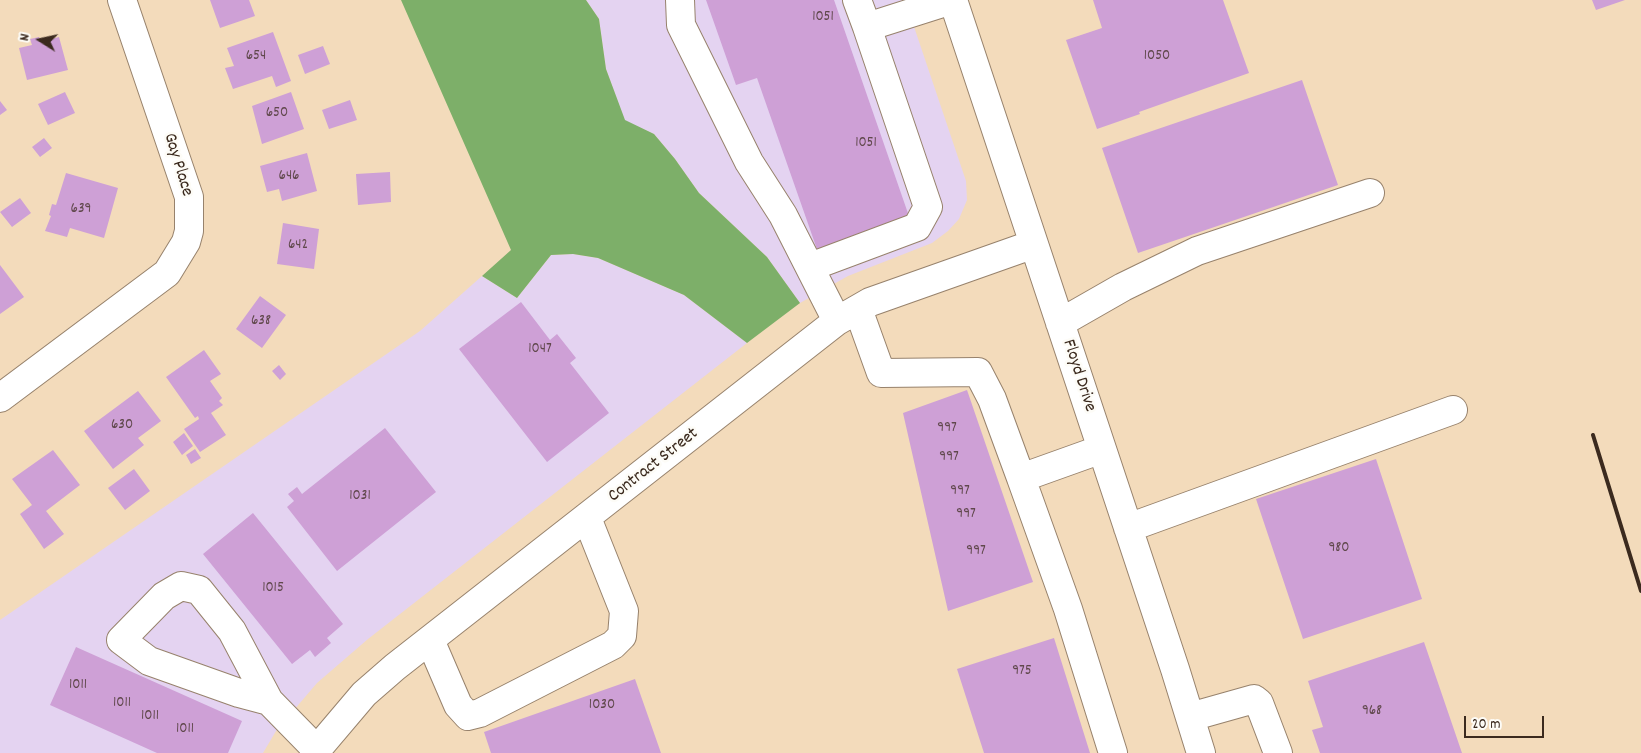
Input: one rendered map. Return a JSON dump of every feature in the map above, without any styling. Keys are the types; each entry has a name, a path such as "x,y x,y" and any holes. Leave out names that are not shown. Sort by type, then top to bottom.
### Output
{"street":[{"name":"Gay Place","path":"0,398 168,273 187,237 190,215 189,197 122,0"},
{"path":"680,0 681,25 748,162 783,215 810,267 848,315 880,373 978,372 992,400 1068,609 1113,753"},
{"path":"810,267 917,227 928,207 858,0"},
{"path":"867,27 953,0"},
{"name":"Floyd Drive","path":"953,0 1201,753"},
{"path":"1060,323 1124,287 1197,251 1370,193"},
{"name":"Contract Street","path":"315,751 364,694 430,640 848,315 870,302 1034,244"},
{"path":"1128,528 1453,410"},
{"path":"1020,478 1102,449"},
{"path":"430,640 458,705 468,716 480,713 613,646 622,636 624,611 586,518"},
{"path":"269,701 239,693 150,661 121,640 164,596 181,586 199,590 232,631 269,701 315,751"},
{"path":"1190,717 1254,699 1259,702 1278,753"}],"shaded area":[{"path":"586,0 905,0 966,181 967,200 959,219 948,231 932,243 848,276 800,303 767,257 699,193 675,159 654,134 625,121 606,69 599,19"},
{"path":"573,254 598,258 684,295 747,343 368,639 317,683 276,731 263,753 0,753 0,620 420,331 482,276 517,298 551,255"}],"green space":[{"path":"401,0 586,0 599,19 606,69 625,120 654,134 675,159 699,193 767,257 800,303 747,343 684,295 598,258 573,254 551,255 517,298 482,276 511,250"}],"building":[{"path":"210,0 249,0 255,16 220,28"},
{"path":"706,0 834,0 911,222 819,255 757,78 736,85"},
{"path":"1093,0 1223,0 1249,73 1097,129 1066,40 1102,28"},
{"path":"1592,0 1625,0 1596,10"},
{"path":"273,32 291,81 276,87 272,76 233,89 225,68 234,66 227,48"},
{"path":"39,37 41,42 59,37 68,70 27,80 19,48 32,45 30,39"},
{"path":"323,46 330,64 305,74 298,55"},
{"path":"1302,80 1338,185 1138,253 1102,148"},
{"path":"65,92 75,113 48,125 38,104"},
{"path":"291,92 304,129 262,144 252,106"},
{"path":"350,100 357,120 329,129 322,110"},
{"path":"0,101 7,110 0,115"},
{"path":"44,138 52,148 40,157 32,147"},
{"path":"307,153 317,191 282,201 279,189 267,192 260,166"},
{"path":"390,172 391,202 358,205 356,174"},
{"path":"66,173 118,188 104,238 70,228 67,237 45,231 51,216 49,215 52,204 56,205"},
{"path":"20,198 31,213 12,227 0,212"},
{"path":"283,223 319,229 314,269 277,264"},
{"path":"0,265 24,297 0,314"},
{"path":"260,296 286,315 262,348 236,329"},
{"path":"521,302 550,340 557,334 576,358 570,363 609,413 547,462 459,349"},
{"path":"204,350 221,374 210,381 222,398 219,401 223,405 211,413 226,435 200,452 184,429 199,419 198,416 195,418 166,377"},
{"path":"279,365 286,374 280,380 272,371"},
{"path":"967,390 1033,582 948,611 903,413"},
{"path":"138,391 161,421 138,438 144,445 113,469 84,431"},
{"path":"385,428 436,492 337,571 287,507 294,501 288,494 297,487 302,494"},
{"path":"184,433 193,446 182,455 173,442"},
{"path":"195,449 201,458 191,464 186,455"},
{"path":"53,450 80,485 46,511 64,534 44,549 20,514 32,505 12,479"},
{"path":"1376,459 1422,599 1303,639 1256,499"},
{"path":"134,469 150,491 125,510 108,488"},
{"path":"253,513 343,624 327,638 331,643 315,657 310,650 292,664 203,554"},
{"path":"1054,638 1090,753 984,753 957,669"},
{"path":"1424,642 1462,753 1320,753 1312,730 1323,727 1308,681"},
{"path":"76,647 242,721 228,753 157,753 50,705"},
{"path":"635,679 661,753 491,753 484,732"}],"railway":[{"path":"1593,435 1641,591"}]}
